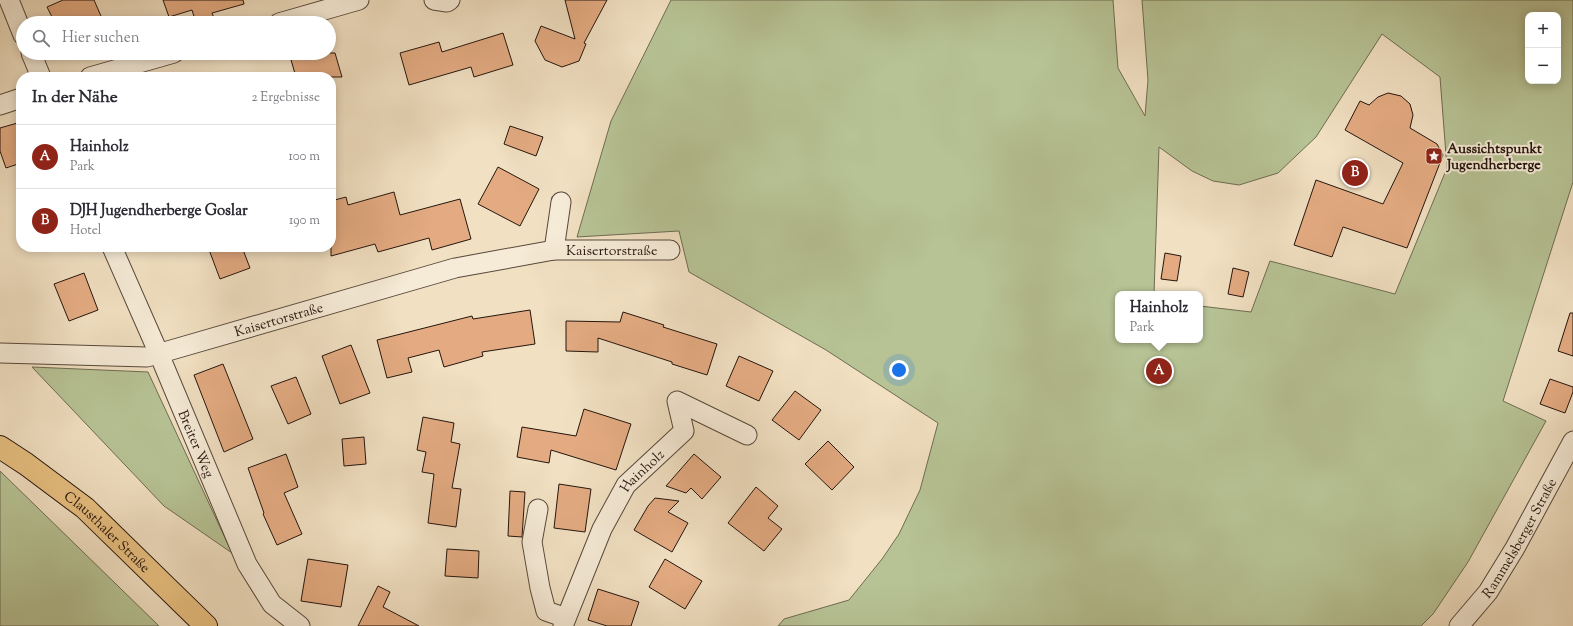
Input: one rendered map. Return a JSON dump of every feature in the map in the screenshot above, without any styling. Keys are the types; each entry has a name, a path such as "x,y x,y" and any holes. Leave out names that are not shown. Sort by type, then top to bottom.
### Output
{"main road":[{"name":"Clausthaler Straße","path":"0,447 26,464 85,508 206,626"}],"street":[{"path":"9,0 16,17"},
{"path":"303,16 359,0"},
{"path":"434,0 447,2 450,0"},
{"path":"34,60 39,72"},
{"path":"108,72 150,60"},
{"path":"0,105 16,100"},
{"name":"Kaisertorstraße","path":"554,250 561,202"},
{"name":"Kaisertorstraße","path":"0,353 147,357 455,268 554,250 670,250"},
{"name":"Breiter Weg","path":"114,252 159,354 247,564 272,604 300,626"},
{"name":"Hainholz","path":"538,509 532,542 540,588 546,611 565,622 602,529 626,485 684,431 677,401 747,435"},
{"name":"Rammelsberger Straße","path":"1459,626 1488,592 1572,444"}],"green space":[{"path":"671,0 1113,0 1118,68 1145,116 1148,80 1142,0 1573,0 1573,182 1503,401 1546,421 1468,562 1433,614 1421,626 778,626 784,619 849,600 882,559 899,534 920,490 938,423 826,350 689,272 679,231 577,237 611,121","holes":["1382,34 1440,77 1447,168 1395,294 1270,261 1251,312 1203,306 1203,343 1115,343 1115,291 1154,291 1159,147 1192,171 1213,181 1239,185 1278,173 1316,137"]},
{"path":"32,367 148,372 232,553 164,506"},
{"path":"0,471 159,626 0,626"}],"building":[{"path":"63,0 94,0 101,16 52,16 47,7"},
{"path":"163,0 243,0 244,4 212,13 213,16 194,16 192,10 169,16"},
{"path":"565,0 607,0 584,43 586,44 579,61 562,67 545,60 535,41 541,26 575,39"},
{"path":"503,33 513,65 474,77 471,67 409,85 400,53 439,42 442,52"},
{"path":"336,56 342,77 336,77 336,72 295,72 291,60 336,60"},
{"path":"1388,93 1401,96 1410,104 1413,115 1410,128 1437,144 1443,155 1407,248 1343,227 1332,257 1294,245 1316,180 1383,204 1403,163 1345,130 1360,101 1369,105 1378,97"},
{"path":"16,123 16,165 6,168 0,151 0,128"},
{"path":"510,126 543,137 536,156 504,144"},
{"path":"498,167 539,189 520,226 478,204"},
{"path":"394,192 400,215 460,199 471,239 432,250 429,238 378,252 375,244 331,256 331,252 336,252 336,200 346,197 348,205"},
{"path":"210,252 244,252 250,268 220,279"},
{"path":"1165,253 1181,256 1177,281 1161,279"},
{"path":"1233,268 1249,272 1243,297 1228,294"},
{"path":"84,273 98,310 69,321 54,284"},
{"path":"530,310 535,344 482,352 483,356 444,367 439,350 408,358 412,372 387,378 377,340 472,316 473,319"},
{"path":"623,312 664,325 663,327 717,344 707,375 598,338 598,352 566,351 566,321 620,322"},
{"path":"1570,313 1573,313 1573,356 1558,351"},
{"path":"351,345 370,393 340,404 322,356"},
{"path":"739,356 773,371 759,401 726,386"},
{"path":"223,364 253,439 224,452 194,375"},
{"path":"296,377 311,414 288,424 271,386"},
{"path":"1550,379 1573,387 1573,392 1565,413 1540,404"},
{"path":"795,391 821,410 799,440 772,420"},
{"path":"584,409 631,424 616,470 551,450 549,463 517,457 522,427 576,436"},
{"path":"423,417 454,423 451,442 460,444 452,488 461,489 456,527 428,523 434,474 422,472 426,452 417,450"},
{"path":"364,437 366,464 344,466 342,439"},
{"path":"828,441 854,467 832,490 805,464"},
{"path":"286,454 298,487 284,493 302,534 277,545 263,514 264,513 248,468"},
{"path":"694,454 721,477 702,499 691,488 686,493 666,486"},
{"path":"559,484 591,489 585,532 554,528"},
{"path":"756,487 778,506 768,518 782,529 764,551 728,523"},
{"path":"510,491 525,492 522,537 508,536"},
{"path":"655,498 679,501 668,512 688,523 672,552 634,530 648,506"},
{"path":"447,549 479,551 478,578 445,576"},
{"path":"308,559 348,565 341,607 301,601"},
{"path":"665,559 702,581 685,609 649,587"},
{"path":"378,586 390,592 383,607 419,626 358,626"},
{"path":"598,589 639,602 631,626 607,626 588,620"}],"place":[{"name":"Aussichtspunkt Jugendherberge","path":"1434,156"},
{"name":"DJH Jugendherberge Goslar","path":"1355,173"},
{"name":"Hainholz","path":"1159,371"}]}
